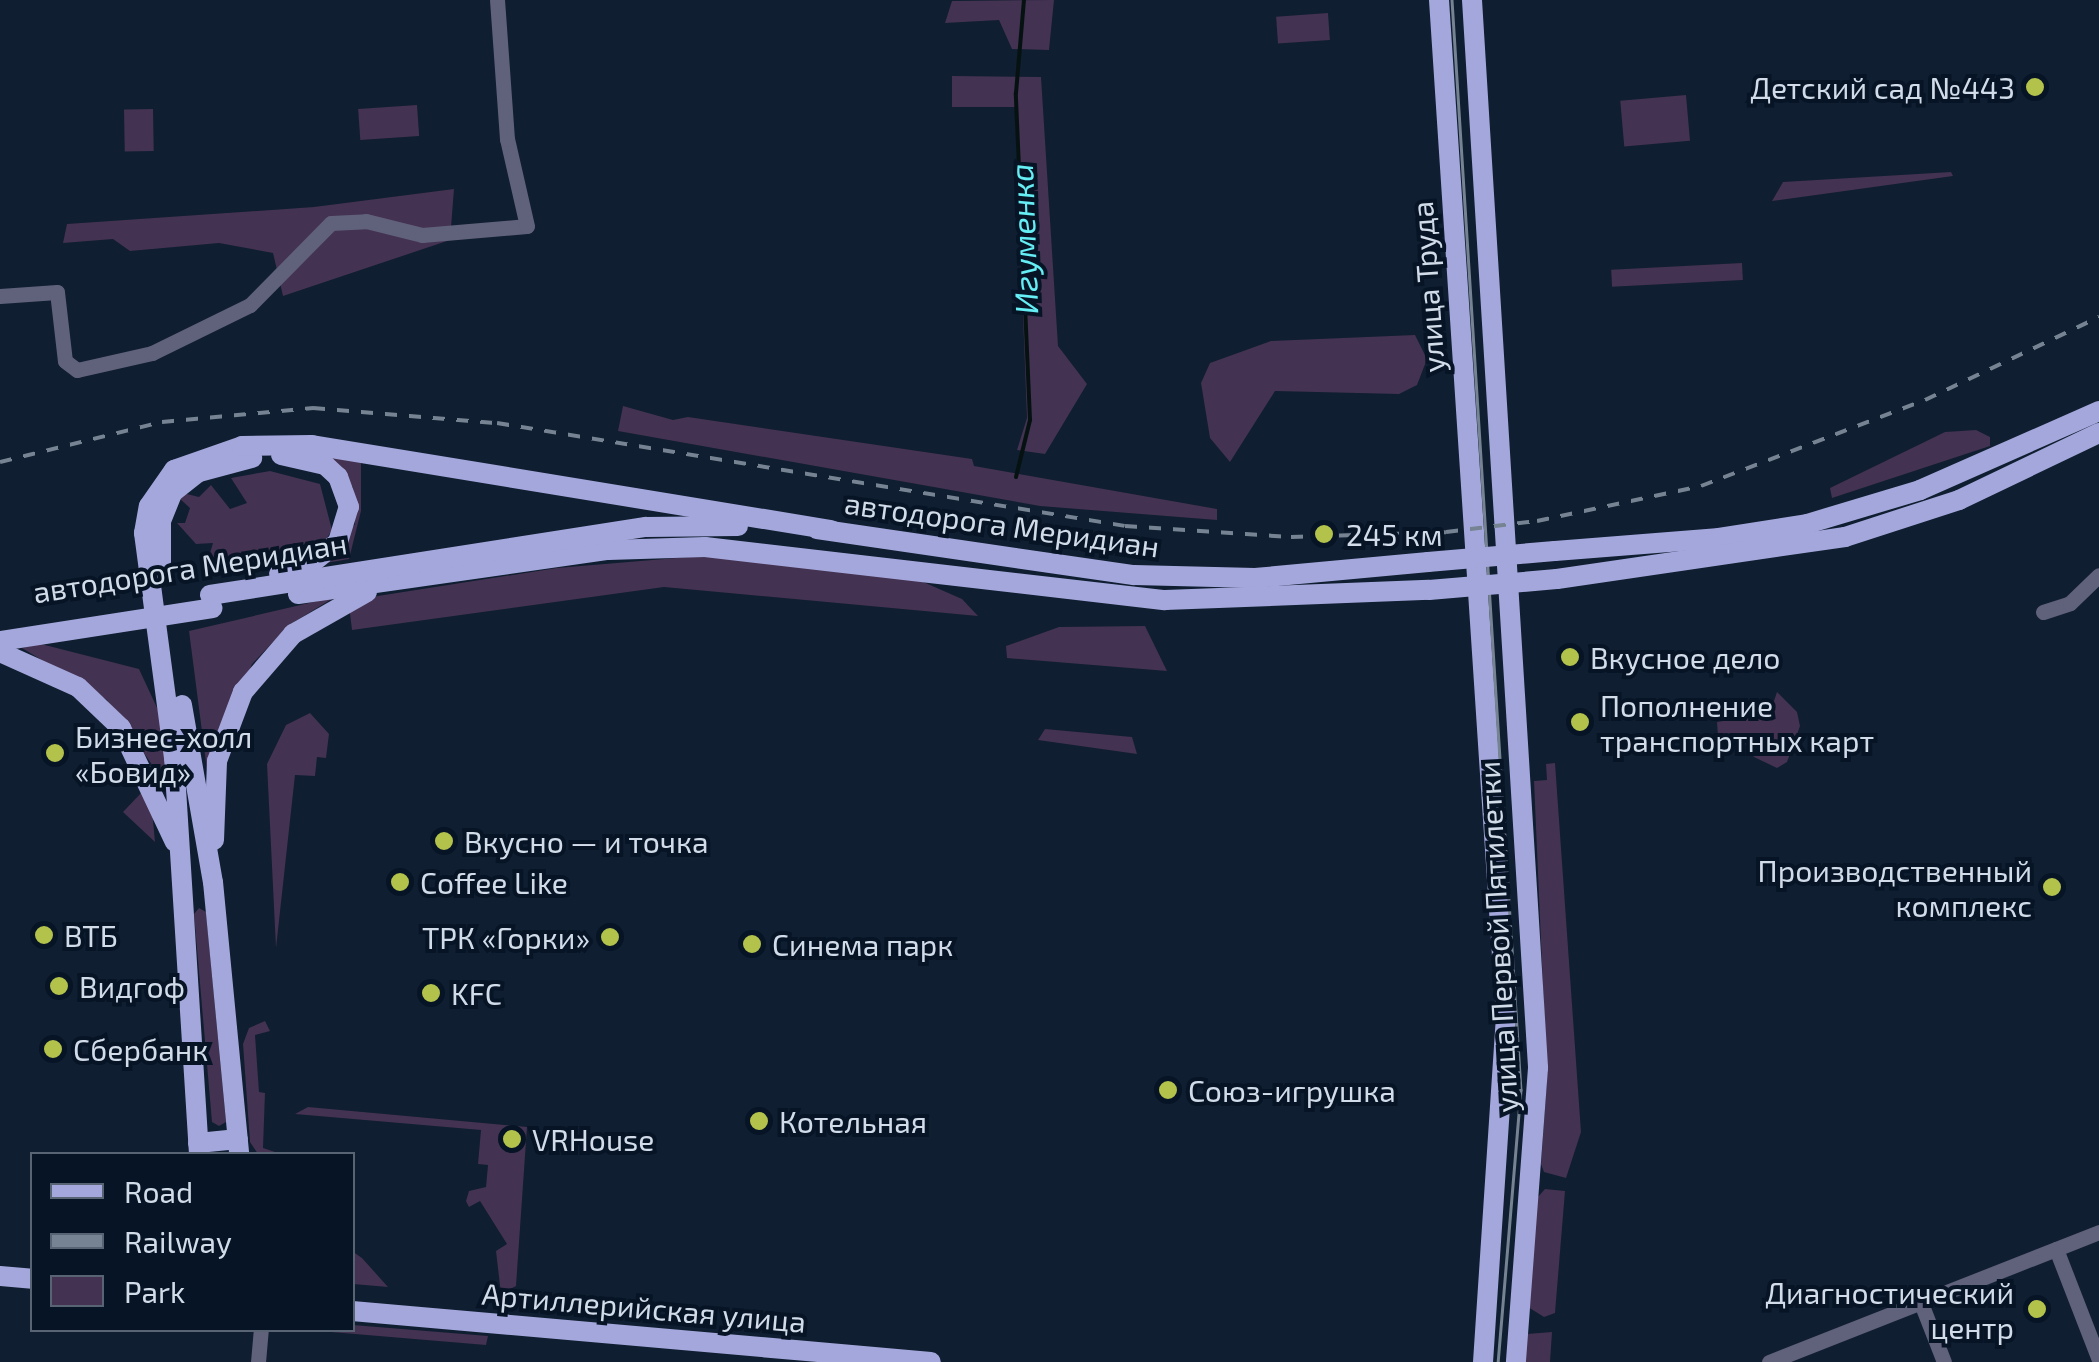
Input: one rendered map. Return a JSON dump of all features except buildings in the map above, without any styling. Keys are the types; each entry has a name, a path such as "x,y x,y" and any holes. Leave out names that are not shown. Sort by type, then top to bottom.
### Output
{"main road":[{"name":"улица Труда","path":"1439,0 1475,570"},
{"name":"улица Труда","path":"1472,0 1506,568"},
{"name":"автодорога Меридиан","path":"0,641 211,601 646,528 831,530 1134,575 1255,578 1719,538 1807,524 1920,490 2099,411"},
{"name":"автодорога Меридиан","path":"0,628 608,550 705,547 1165,600 1429,590 1556,579 1846,537 1959,500 2099,433"},
{"path":"211,601 325,554 347,524 349,506 338,477 305,457 222,464 173,492 161,521 158,545 214,888 239,1147 199,1149 186,890 144,533 160,484 193,458 242,446 312,445 831,530"},
{"name":"улица Первой Пятилетки","path":"1506,568 1539,1084 1516,1362"},
{"name":"улица Первой Пятилетки","path":"1475,570 1506,1016 1483,1362"},
{"path":"214,888 218,761 252,678 282,644 326,611 427,574"},
{"path":"0,652 56,674 101,706 149,780 182,857"},
{"path":"186,890 214,888"},
{"path":"0,1276 30,1279"},
{"name":"Артиллерийская улица","path":"355,1311 930,1362"}],"street":[{"path":"0,296 58,292 65,361 77,370 152,353 250,305 331,223 366,221 422,235 527,226 507,139 497,0"},
{"path":"2043,612 2070,603 2099,576"},
{"path":"1770,1362 2099,1232"},
{"path":"2056,1249 2099,1360"},
{"path":"1920,1303 1944,1362"},
{"path":"258,1362 261,1332"}],"green space":[{"path":"1054,0 1049,50 1012,49 999,20 945,23 952,1"},
{"path":"1328,13 1330,40 1278,44 1276,17"},
{"path":"952,76 1041,77 1058,346 1087,384 1045,454 1017,450 1027,418 1015,107 952,107"},
{"path":"1686,95 1690,141 1624,147 1620,101"},
{"path":"417,105 419,136 360,140 358,109"},
{"path":"153,109 154,151 125,151 124,110"},
{"path":"1951,172 1953,176 1772,201 1783,182"},
{"path":"454,189 450,240 283,296 273,253 219,243 130,251 113,239 63,243 67,224 314,207"},
{"path":"1742,263 1743,280 1612,287 1611,270"},
{"path":"1415,335 1427,359 1417,385 1399,394 1275,391 1230,462 1210,438 1201,383 1210,363 1271,341"},
{"path":"623,406 673,420 688,417 972,459 974,466 1217,509 1217,520 1040,506 618,431"},
{"path":"1976,430 1990,437 1990,446 1832,498 1830,488 1945,432"},
{"path":"312,451 361,459 361,511 349,559 326,563 355,524 353,487"},
{"path":"270,471 320,484 332,530 318,552 267,566 244,560 218,568 208,560 213,543 196,544 177,523 185,523 190,508 180,499 183,493 199,497 211,485 230,509 247,503 231,478"},
{"path":"712,555 921,581 962,599 978,616 664,587 352,630 349,605 365,598 557,568"},
{"path":"335,597 289,625 252,664 208,778 189,631"},
{"path":"1145,626 1167,671 1007,658 1006,646 1059,627"},
{"path":"41,644 139,669 159,712 166,765 162,779 107,700 22,648"},
{"path":"1777,692 1797,712 1800,726 1787,762 1777,768 1754,757 1741,738 1718,737 1717,722 1770,713"},
{"path":"310,713 329,734 326,758 317,757 315,776 295,775 276,948 267,764 286,725"},
{"path":"1045,729 1132,737 1137,754 1038,740"},
{"path":"1555,763 1581,1132 1566,1178 1544,1172 1541,1164 1547,1079 1534,781 1547,780 1546,764"},
{"path":"142,792 152,810 155,842 123,812"},
{"path":"199,908 206,912 226,1122 219,1126 212,1122 194,914"},
{"path":"265,1021 270,1031 255,1035 259,1092 265,1093 263,1148 275,1152 257,1152 250,1142 243,1044 249,1028"},
{"path":"308,1107 527,1127 516,1286 501,1294 496,1251 507,1244 480,1201 469,1207 466,1201 469,1191 486,1187 488,1165 478,1164 481,1130 295,1114"},
{"path":"1545,1189 1565,1191 1555,1313 1544,1317 1528,1307 1537,1198"},
{"path":"355,1253 362,1258 388,1287 355,1284"},
{"path":"355,1325 488,1336 486,1345 331,1332 355,1332"},
{"path":"1552,1332 1550,1362 1525,1362 1527,1334"}],"waterway":[{"name":"Игуменка","path":"1016,477 1030,420 1016,93 1024,0"}],"tram line":[{"path":"1452,0 1521,1090 1498,1362"}],"railway":[{"path":"0,462 162,422 313,408 497,423 1125,526 1291,537 1446,532 1537,521 1701,486 1925,400 2099,317"}],"place":[{"name":"Детский сад №443","path":"2035,87"},
{"name":"245 км","path":"1324,534"},
{"name":"Вкусное дело","path":"1570,657"},
{"name":"Пополнение транспортных карт","path":"1580,722"},
{"name":"Бизнес-холл «Бовид»","path":"55,753"},
{"name":"Вкусно — и точка","path":"444,841"},
{"name":"Coffee Like","path":"400,882"},
{"name":"Производственный комплекс","path":"2052,887"},
{"name":"ВТБ","path":"44,935"},
{"name":"ТРК «Горки»","path":"610,937"},
{"name":"Синема парк","path":"752,944"},
{"name":"Видгоф","path":"59,986"},
{"name":"KFC","path":"431,993"},
{"name":"Сбербанк","path":"53,1049"},
{"name":"Союз-игрушка","path":"1168,1090"},
{"name":"Котельная","path":"759,1121"},
{"name":"VRHouse","path":"512,1139"},
{"name":"Диагностический центр","path":"2037,1309"}]}
